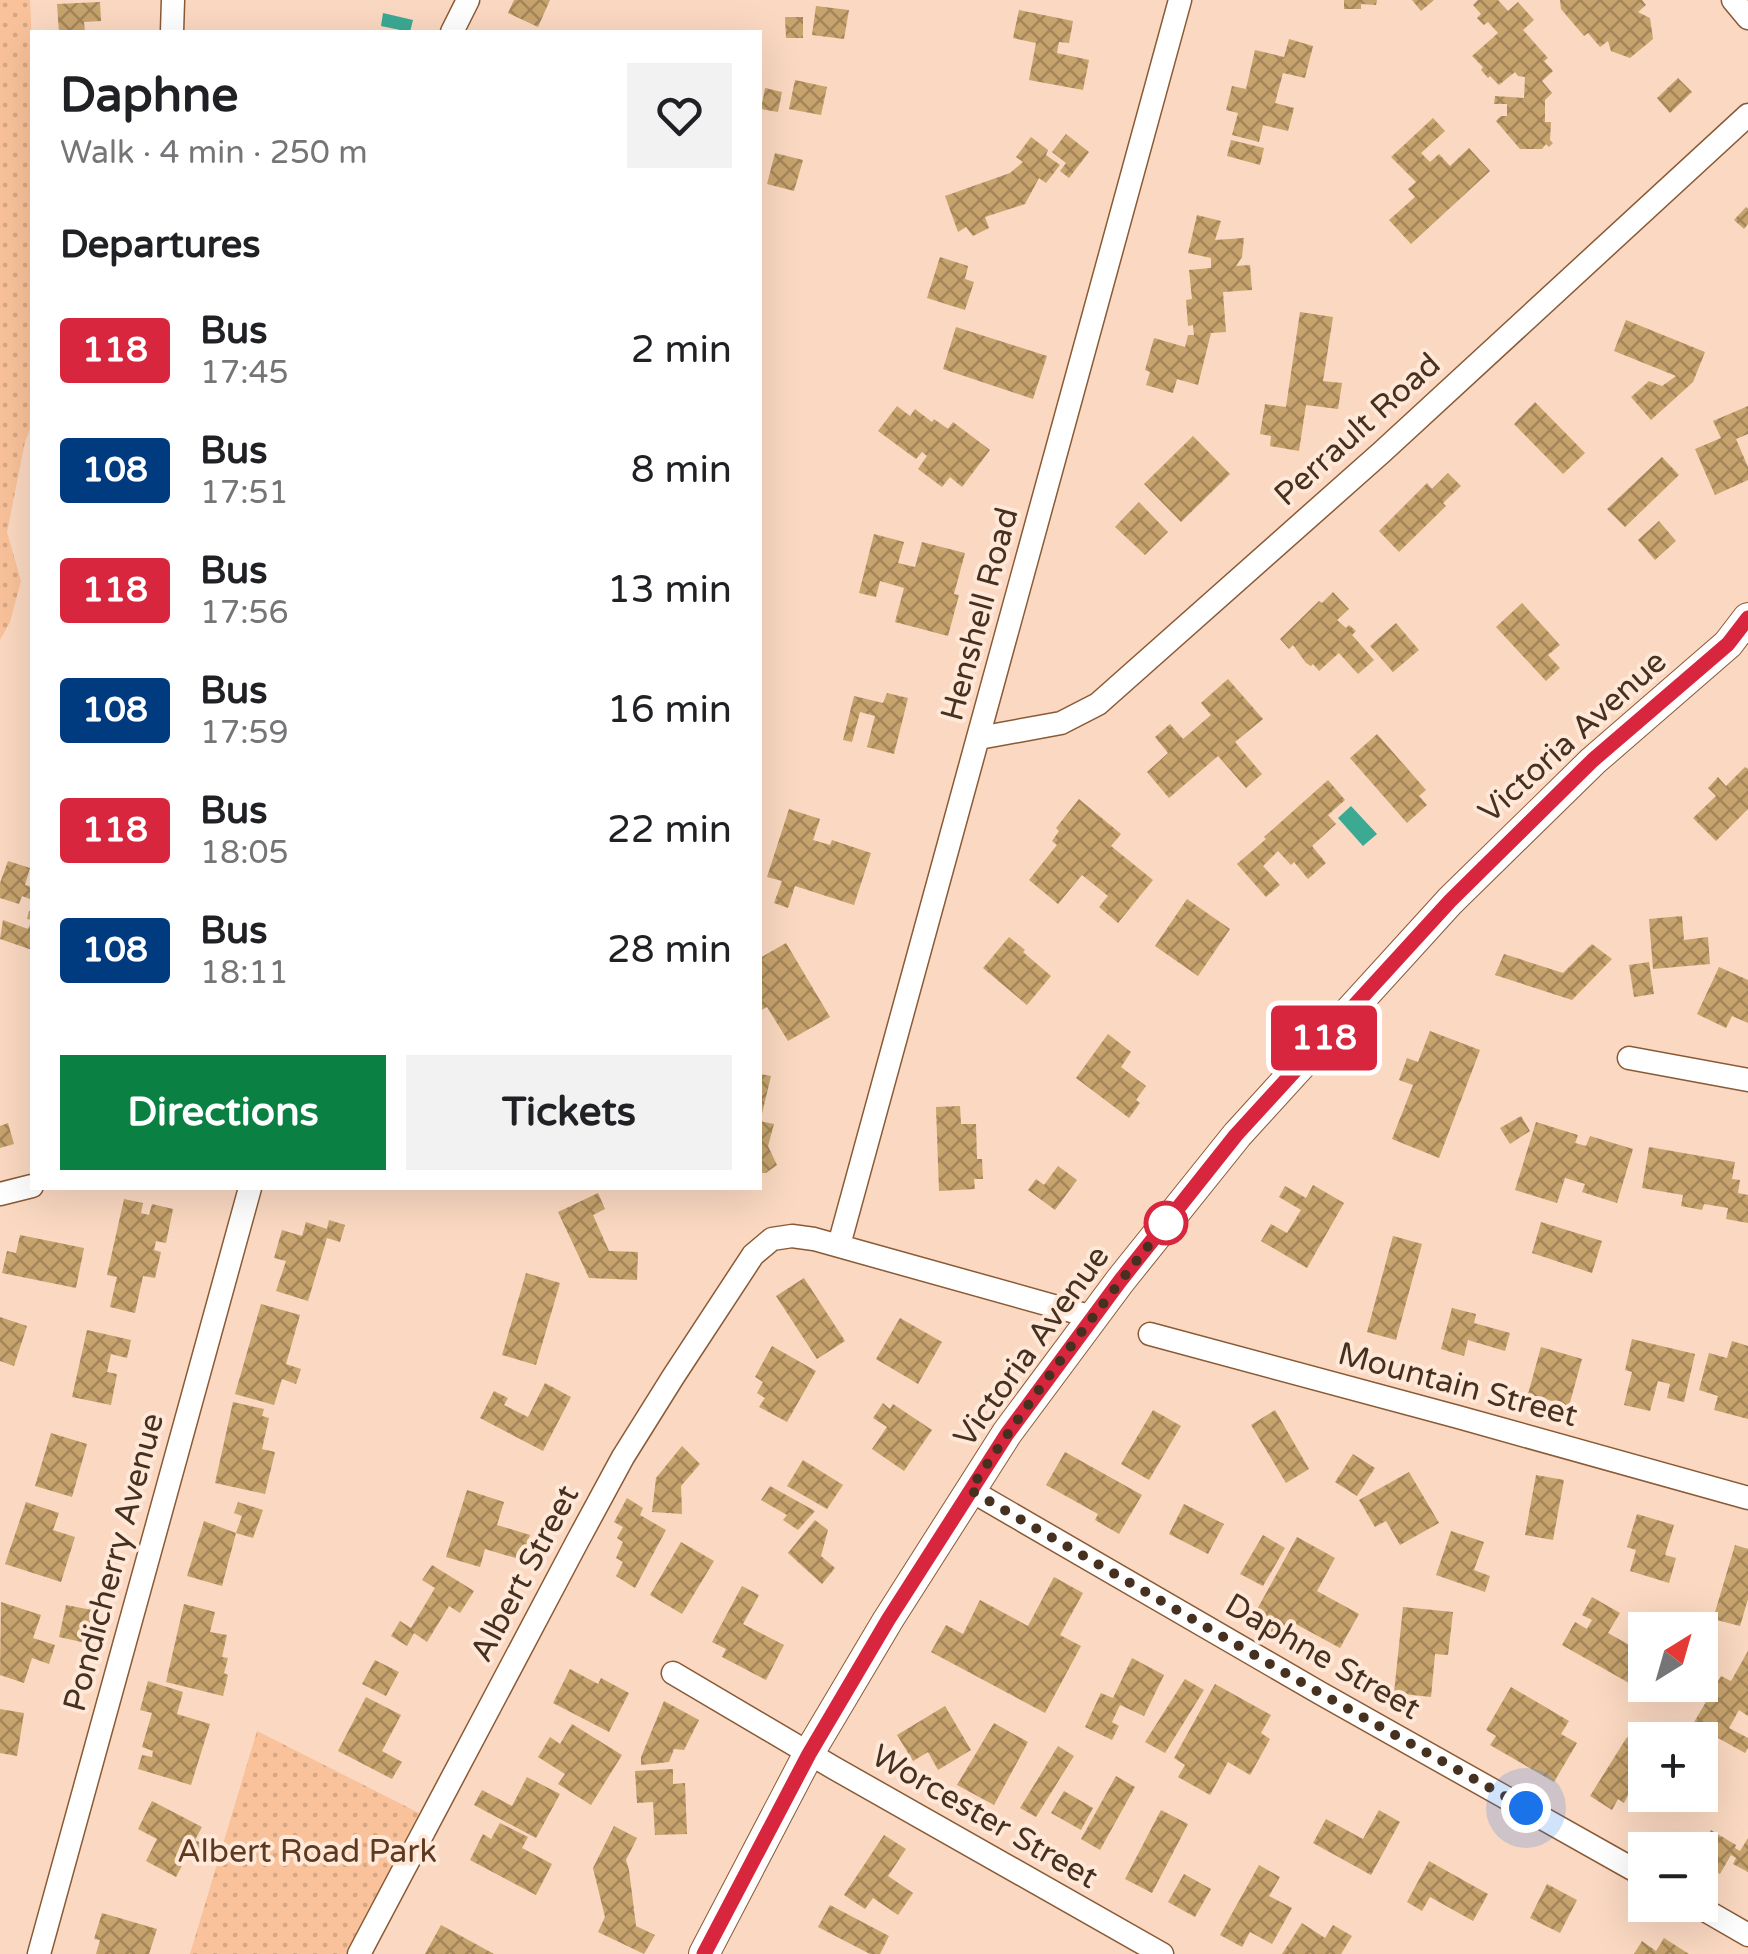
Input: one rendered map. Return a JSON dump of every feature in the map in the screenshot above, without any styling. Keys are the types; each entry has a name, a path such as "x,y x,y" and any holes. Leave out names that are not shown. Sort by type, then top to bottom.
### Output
{"street":[{"path":"172,30 173,0"},
{"path":"453,30 468,0"},
{"name":"Henshell Road","path":"839,1245 1180,0"},
{"path":"1733,0 1748,18"},
{"name":"Perrault Road","path":"980,738 1061,723 1098,704 1382,452 1748,115"},
{"name":"Victoria Avenue","path":"704,1954 809,1754 888,1620 1007,1434 1093,1317 1236,1135 1398,956 1493,856 1593,760 1738,639 1748,618"},
{"path":"1629,1058 1748,1080"},
{"path":"0,1194 30,1186"},
{"name":"Pondicherry Avenue","path":"40,1954 249,1190"},
{"name":"Albert Street","path":"359,1954 623,1457 733,1285 754,1255 772,1239 800,1236 839,1245"},
{"path":"839,1245 1093,1317"},
{"name":"Mountain Street","path":"1150,1334 1748,1498"},
{"name":"Daphne Street","path":"970,1490 1628,1866"},
{"name":"Worcester Street","path":"673,1672 809,1754 1162,1954"},
{"path":"1718,1918 1748,1935"}],"green space":[{"path":"0,0 30,0 30,429 7,532 21,581 10,622 0,640"},
{"name":"Albert Road Park","path":"257,1731 419,1813 347,1954 190,1954"}],"water":[{"path":"383,13 413,20 410,30 381,26"},
{"path":"1351,806 1377,834 1363,846 1338,818"}],"building":[{"path":"514,0 550,0 538,27 508,13"},
{"path":"1344,0 1377,0 1376,5 1344,9"},
{"path":"1412,0 1434,0 1421,11"},
{"path":"1478,0 1498,0 1508,11 1518,2 1534,20 1523,30 1548,58 1544,61 1553,71 1542,81 1552,93 1545,100 1545,122 1551,122 1553,143 1549,147 1546,144 1542,149 1520,149 1496,121 1507,116 1507,104 1494,104 1495,96 1524,98 1525,77 1515,72 1499,85 1488,78 1472,56 1498,33 1488,22 1484,25 1477,18 1481,14 1473,5"},
{"path":"1560,0 1642,0 1646,5 1638,12 1650,18 1653,39 1630,58 1611,51 1608,41 1600,47 1588,33 1584,36 1561,9"},
{"path":"100,2 101,21 84,22 85,30 59,30 57,4"},
{"path":"816,6 849,10 844,39 812,35"},
{"path":"1019,10 1073,21 1069,43 1059,42 1057,53 1089,60 1083,90 1029,80 1036,43 1013,38"},
{"path":"785,17 803,17 803,38 786,38"},
{"path":"1289,39 1313,46 1305,78 1283,73 1275,103 1294,108 1288,131 1263,125 1259,142 1232,135 1238,113 1226,110 1232,86 1246,89 1255,50 1284,57"},
{"path":"1678,78 1692,92 1670,113 1657,98"},
{"path":"795,80 827,87 821,115 789,109"},
{"path":"765,88 782,92 778,112 762,109"},
{"path":"1433,118 1445,131 1421,153 1430,162 1439,154 1450,166 1469,148 1490,171 1411,244 1389,220 1415,197 1408,189 1416,182 1391,157"},
{"path":"1066,134 1089,152 1069,178 1060,171 1066,163 1052,152"},
{"path":"1031,137 1060,165 1046,183 1039,178 1025,204 985,217 989,228 973,236 966,227 958,232 945,196 1010,173 1023,162 1016,157"},
{"path":"1231,140 1264,148 1260,165 1227,156"},
{"path":"775,153 803,160 794,191 767,184"},
{"path":"1746,207 1748,224 1744,229 1734,220"},
{"path":"1197,215 1221,221 1215,240 1244,238 1242,257 1236,266 1250,265 1252,290 1223,292 1226,332 1211,333 1198,385 1177,379 1173,393 1146,385 1150,372 1145,370 1154,338 1185,347 1188,335 1194,335 1193,325 1188,326 1186,300 1192,299 1189,270 1211,268 1211,258 1188,253"},
{"path":"940,257 968,266 965,279 974,282 965,310 927,298"},
{"path":"1300,312 1333,317 1323,381 1342,383 1338,409 1306,405 1299,451 1270,446 1271,436 1260,434 1265,404 1286,407"},
{"path":"1626,320 1705,352 1693,382 1651,420 1631,397 1649,381 1662,386 1676,376 1614,351"},
{"path":"956,327 1047,356 1033,399 943,369"},
{"path":"1535,402 1585,453 1563,474 1514,424"},
{"path":"897,406 910,416 915,409 948,429 953,422 990,450 962,487 950,477 942,487 918,469 927,456 922,452 916,459 878,431"},
{"path":"1748,406 1748,434 1736,439 1748,467 1748,480 1715,495 1695,449 1721,438 1713,421"},
{"path":"1193,436 1230,474 1181,522 1144,484"},
{"path":"1662,457 1679,475 1625,527 1607,509"},
{"path":"1448,473 1461,486 1399,552 1379,531 1427,483 1432,489"},
{"path":"1139,502 1168,532 1145,555 1115,527"},
{"path":"1659,521 1676,541 1655,560 1638,540"},
{"path":"874,534 904,542 898,563 915,567 922,542 965,553 948,636 895,622 904,588 880,581 876,597 859,593"},
{"path":"1333,592 1349,609 1337,620 1356,631 1352,635 1374,660 1358,674 1339,653 1319,671 1306,663 1293,645 1289,649 1280,639"},
{"path":"1522,603 1560,645 1548,655 1560,668 1546,681 1496,627"},
{"path":"1396,623 1419,650 1393,672 1370,646"},
{"path":"1228,679 1263,719 1235,742 1262,774 1246,788 1218,756 1169,798 1147,772 1168,753 1155,737 1170,724 1183,739 1211,715 1201,703"},
{"path":"887,693 908,698 894,754 867,747 875,716 860,712 852,742 843,740 854,696 883,703"},
{"path":"1377,734 1426,790 1419,796 1427,805 1407,823 1350,758"},
{"path":"1745,767 1748,809 1716,841 1693,818 1716,796 1708,788 1718,777 1726,786"},
{"path":"1328,780 1345,800 1328,815 1336,824 1312,846 1326,863 1308,879 1278,851 1263,866 1280,885 1266,897 1237,864"},
{"path":"1079,799 1121,834 1111,846 1153,880 1118,923 1099,907 1108,896 1082,875 1058,904 1029,880 1057,845 1052,841 1059,831 1056,828"},
{"path":"789,809 820,819 813,840 830,845 832,840 871,853 854,905 795,886 788,908 774,903 782,881 767,877"},
{"path":"8,861 30,868 25,885 30,886 30,899 22,896 19,904 0,898 0,883"},
{"path":"1187,899 1230,929 1198,976 1155,946"},
{"path":"1682,916 1684,940 1708,937 1710,964 1653,969 1649,919"},
{"path":"3,920 28,929 30,924 30,949 0,939"},
{"path":"1009,937 1051,976 1027,1005 983,968"},
{"path":"786,943 830,1017 788,1041 767,1007 762,1010 762,957"},
{"path":"1592,944 1612,959 1572,1000 1495,975 1504,954 1563,973"},
{"path":"1649,962 1654,994 1634,997 1629,965"},
{"path":"1719,967 1748,980 1748,1023 1732,1016 1726,1028 1697,1014"},
{"path":"1430,1031 1480,1050 1439,1158 1392,1139 1413,1085 1399,1080 1407,1058 1418,1062"},
{"path":"1108,1034 1131,1052 1121,1067 1146,1086 1129,1118 1076,1078"},
{"path":"762,1074 771,1076 762,1114"},
{"path":"960,1106 961,1124 976,1124 977,1159 982,1159 983,1179 974,1179 975,1189 939,1191 936,1107"},
{"path":"1521,1116 1530,1131 1510,1144 1500,1128"},
{"path":"762,1121 774,1124 768,1146 777,1165 762,1173"},
{"path":"1536,1122 1578,1135 1575,1143 1586,1146 1590,1136 1633,1149 1617,1203 1582,1192 1585,1184 1565,1178 1557,1203 1515,1190"},
{"path":"8,1123 14,1144 0,1148 0,1126"},
{"path":"1649,1147 1735,1162 1732,1179 1740,1180 1738,1193 1748,1195 1748,1223 1726,1219 1728,1208 1704,1204 1702,1210 1681,1206 1683,1195 1642,1188"},
{"path":"1058,1166 1077,1180 1055,1210 1028,1190 1036,1179 1044,1185"},
{"path":"1313,1185 1344,1203 1307,1268 1261,1241 1271,1224 1287,1233 1301,1210 1279,1197 1285,1186 1306,1198"},
{"path":"598,1193 605,1209 593,1215 609,1251 638,1252 637,1280 589,1278 558,1212"},
{"path":"124,1199 143,1203 141,1213 149,1215 152,1204 173,1209 166,1243 156,1241 154,1250 161,1252 155,1278 143,1276 135,1313 110,1307 117,1277 107,1275"},
{"path":"329,1220 345,1225 340,1242 327,1238 308,1301 276,1291 286,1261 274,1258 282,1230 302,1236 306,1222 327,1229"},
{"path":"1541,1222 1602,1241 1592,1273 1532,1253"},
{"path":"20,1235 84,1248 76,1288 2,1273 7,1251 16,1253"},
{"path":"1393,1236 1422,1244 1396,1340 1367,1332"},
{"path":"526,1273 560,1283 536,1365 502,1355"},
{"path":"804,1278 845,1341 817,1359 776,1296"},
{"path":"261,1304 300,1315 286,1364 301,1369 296,1384 282,1379 274,1405 235,1394"},
{"path":"1452,1308 1476,1314 1474,1323 1510,1333 1505,1351 1468,1340 1464,1356 1441,1349"},
{"path":"0,1317 27,1326 14,1366 0,1361"},
{"path":"900,1318 942,1342 918,1384 876,1359"},
{"path":"87,1330 131,1340 127,1358 111,1354 107,1372 117,1374 111,1405 72,1397"},
{"path":"1632,1339 1695,1354 1684,1402 1667,1398 1670,1384 1658,1381 1650,1411 1624,1405 1632,1372 1625,1370"},
{"path":"1732,1341 1748,1346 1748,1419 1714,1410 1718,1396 1699,1390 1709,1353 1727,1358"},
{"path":"772,1346 816,1371 787,1422 759,1407 765,1398 757,1393 763,1382 755,1377"},
{"path":"1541,1347 1582,1359 1569,1406 1528,1394"},
{"path":"545,1383 571,1397 543,1451 480,1418 494,1391 508,1398 504,1405 528,1417"},
{"path":"233,1402 264,1409 262,1416 269,1418 262,1449 275,1452 265,1494 215,1483"},
{"path":"883,1403 890,1409 893,1404 932,1430 904,1471 872,1449 887,1427 873,1418"},
{"path":"1153,1410 1181,1426 1149,1480 1121,1464"},
{"path":"1275,1410 1309,1469 1286,1483 1251,1425"},
{"path":"51,1433 87,1444 72,1497 35,1486"},
{"path":"682,1446 700,1464 681,1486 682,1514 652,1512 656,1478"},
{"path":"1065,1452 1142,1495 1119,1534 1095,1520 1098,1514 1046,1485"},
{"path":"1353,1454 1375,1468 1357,1496 1335,1482"},
{"path":"803,1460 843,1485 827,1509 787,1486"},
{"path":"1409,1472 1439,1523 1400,1545 1386,1521 1375,1527 1359,1500"},
{"path":"1536,1475 1564,1480 1553,1540 1525,1535"},
{"path":"770,1486 815,1511 798,1530 783,1520 787,1515 761,1500"},
{"path":"467,1490 504,1502 497,1525 530,1535 522,1560 485,1549 480,1567 446,1557"},
{"path":"627,1498 643,1508 640,1515 666,1530 635,1588 616,1576 623,1562 616,1558 623,1542 617,1538 623,1527 614,1522"},
{"path":"26,1502 59,1513 53,1530 75,1537 61,1582 5,1564"},
{"path":"238,1502 263,1510 253,1538 236,1533 242,1516 234,1513"},
{"path":"1184,1504 1224,1524 1208,1554 1169,1534"},
{"path":"1637,1514 1674,1525 1665,1555 1676,1558 1669,1583 1630,1571 1636,1550 1627,1547"},
{"path":"815,1520 828,1530 821,1556 835,1568 822,1584 788,1553"},
{"path":"204,1521 236,1533 222,1586 187,1576"},
{"path":"1451,1531 1484,1542 1474,1570 1490,1576 1485,1592 1436,1575"},
{"path":"1263,1535 1285,1548 1263,1586 1240,1574"},
{"path":"1297,1537 1335,1558 1317,1591 1359,1614 1340,1648 1292,1622 1280,1642 1249,1624"},
{"path":"681,1542 714,1561 682,1614 650,1595"},
{"path":"1735,1545 1748,1549 1748,1599 1740,1626 1718,1620 1715,1612"},
{"path":"432,1565 474,1591 460,1613 449,1606 427,1642 414,1633 407,1646 391,1636 400,1621 411,1628 435,1588 422,1580"},
{"path":"1054,1577 1083,1593 1060,1635 1081,1646 1045,1713 931,1652 946,1625 963,1634 980,1600 1028,1626"},
{"path":"742,1586 759,1595 743,1624 784,1645 766,1680 722,1657 726,1649 712,1642"},
{"path":"1592,1597 1620,1613 1608,1633 1628,1644 1628,1682 1562,1645 1575,1622 1587,1629 1592,1620 1582,1615"},
{"path":"1,1602 41,1615 33,1638 55,1645 49,1664 32,1658 24,1683 0,1675"},
{"path":"184,1604 215,1612 210,1632 227,1635 222,1657 228,1658 224,1673 228,1675 223,1696 166,1682"},
{"path":"66,1605 92,1610 86,1643 59,1637"},
{"path":"1403,1607 1453,1612 1448,1655 1435,1654 1431,1697 1394,1693"},
{"path":"1748,1651 1748,1716 1739,1710 1729,1728 1748,1738 1745,1753 1718,1738 1718,1722 1694,1722 1706,1702 1718,1702 1721,1676 1731,1681"},
{"path":"1132,1658 1164,1675 1144,1716 1120,1705 1112,1722 1119,1726 1112,1740 1085,1727 1101,1693 1113,1698"},
{"path":"375,1660 399,1672 386,1696 362,1684"},
{"path":"570,1669 598,1684 601,1678 629,1693 609,1732 553,1703"},
{"path":"1185,1679 1204,1690 1165,1753 1145,1742"},
{"path":"148,1681 183,1692 177,1714 210,1724 191,1785 138,1769 142,1755 152,1757 153,1751 142,1747 152,1713 140,1710"},
{"path":"1215,1684 1271,1715 1261,1733 1270,1739 1250,1775 1228,1762 1210,1795 1178,1777 1185,1765 1174,1758"},
{"path":"1511,1687 1569,1721 1561,1734 1577,1743 1554,1782 1490,1745 1496,1736 1486,1730"},
{"path":"366,1697 401,1715 382,1751 402,1762 392,1779 338,1751"},
{"path":"664,1701 699,1720 684,1750 674,1749 669,1762 641,1765 641,1757"},
{"path":"945,1706 971,1750 938,1770 928,1752 913,1761 897,1735"},
{"path":"0,1709 24,1713 17,1756 0,1753"},
{"path":"994,1723 1028,1742 994,1805 957,1785"},
{"path":"572,1724 622,1755 591,1805 558,1784 565,1774 538,1757 550,1737 560,1744"},
{"path":"1628,1738 1628,1795 1624,1803 1618,1799 1612,1810 1590,1796"},
{"path":"1058,1746 1074,1756 1036,1817 1020,1808"},
{"path":"673,1769 673,1784 685,1783 687,1834 655,1835 653,1802 637,1803 635,1771"},
{"path":"1116,1776 1135,1787 1100,1850 1081,1839"},
{"path":"527,1777 560,1794 536,1838 474,1805 482,1790 512,1806"},
{"path":"1064,1791 1093,1808 1081,1830 1051,1813"},
{"path":"152,1801 202,1827 195,1840 205,1845 197,1861 187,1856 176,1877 146,1861 157,1839 138,1829"},
{"path":"1161,1810 1188,1824 1152,1893 1125,1879"},
{"path":"1379,1810 1400,1822 1371,1875 1313,1843 1326,1819 1363,1839"},
{"path":"500,1823 528,1837 522,1848 552,1864 536,1895 470,1860 483,1834 491,1839"},
{"path":"614,1826 637,1838 626,1860 636,1926 655,1935 644,1954 598,1932 605,1917 593,1868"},
{"path":"1718,1834 1740,1851 1748,1838 1748,1872 1733,1864 1736,1858 1731,1855 1720,1874"},
{"path":"884,1835 906,1849 888,1876 913,1893 898,1915 873,1898 865,1909 844,1895"},
{"path":"1429,1861 1488,1894 1473,1921 1430,1897 1422,1911 1407,1902"},
{"path":"1259,1865 1280,1877 1269,1896 1292,1908 1272,1944 1250,1932 1242,1947 1220,1935"},
{"path":"1184,1874 1211,1889 1195,1917 1168,1902"},
{"path":"1547,1884 1577,1900 1560,1933 1530,1918"},
{"path":"830,1905 889,1936 880,1954 870,1954 818,1927"},
{"path":"102,1913 157,1929 149,1954 96,1954 100,1940 94,1939"},
{"path":"1302,1923 1325,1938 1333,1925 1352,1936 1341,1954 1282,1954"},
{"path":"441,1925 494,1954 425,1954"},
{"path":"1664,1938 1689,1954 1634,1954 1642,1941 1656,1951"}],"bus line":[{"name":"118","path":"704,1954 809,1754 888,1620 1007,1434 1120,1281 1236,1135 1450,901 1593,760 1728,644 1748,618"}],"route":[{"path":"1166,1223 1174,1214 1029,1404 970,1490 1526,1808"}]}
